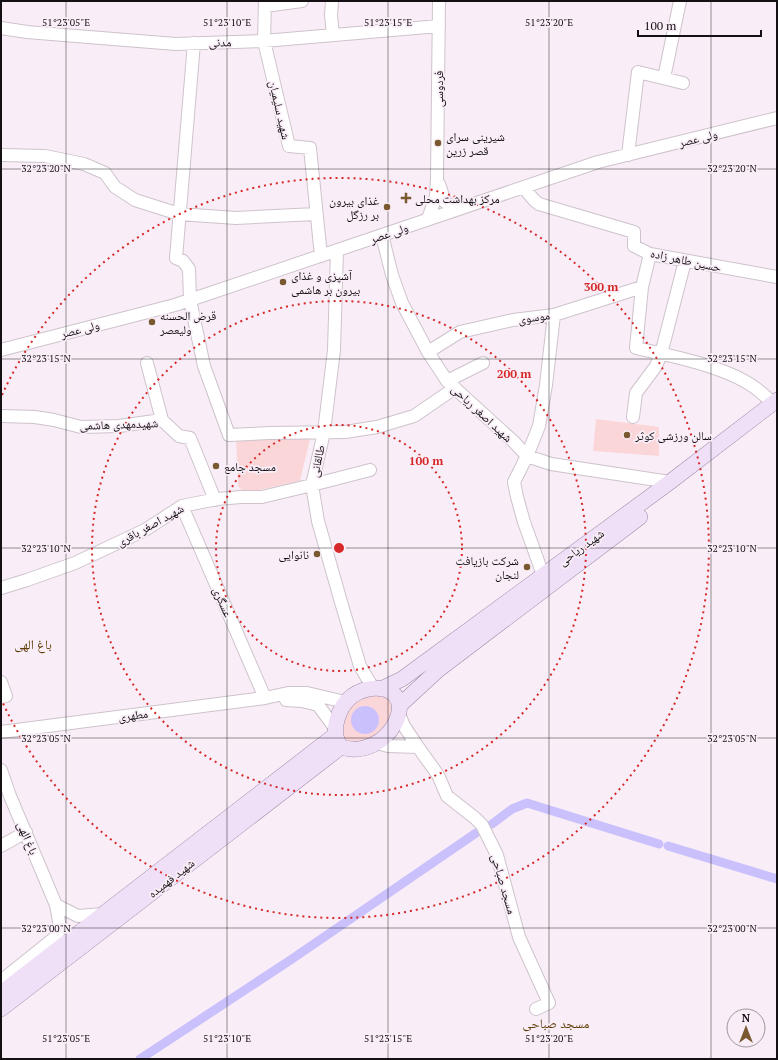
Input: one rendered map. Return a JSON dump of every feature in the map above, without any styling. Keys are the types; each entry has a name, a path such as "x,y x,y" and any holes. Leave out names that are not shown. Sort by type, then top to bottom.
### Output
{"main road":[{"name":"شهید ریاحی","path":"377,688 402,679 776,405"},
{"name":"شهید ریاحی","path":"399,710 438,670 776,405"},
{"path":"377,688 385,689 394,693 398,701 399,710 395,726 385,737 366,748 350,750 337,737 340,711 345,702 358,692 377,688"},
{"name":"شهید فهمیده","path":"1,993 337,737"},
{"name":"شهید فهمیده","path":"1,1009 337,737"}],"street":[{"path":"264,41 265,3 302,1"},
{"path":"332,1 331,15 333,35"},
{"name":"فردوسی","path":"428,219 436,196 437,177 439,1"},
{"path":"664,78 680,1"},
{"name":"مدنی","path":"1,28 27,32 176,44 264,41 439,26"},
{"name":"شهید سلیمیان","path":"264,41 289,146 310,148 320,256"},
{"path":"194,43 176,258 183,261 189,269 190,300 204,366 229,435 345,432 397,422 414,416 451,384 482,363"},
{"path":"628,155 638,72 683,83"},
{"name":"ولی عصر","path":"1,350 175,305 598,162 777,118"},
{"path":"1,155 45,156 84,164 105,173 115,187 135,200 179,214 236,218 316,214"},
{"name":"فردوسی","path":"437,177 445,202 456,210"},
{"name":"حسین طاهر زاده","path":"524,188 539,204 634,232 634,246 650,254 777,277"},
{"name":"شهید اصغر ریاحی","path":"382,235 392,275 402,303 428,352 451,384 514,442 527,456 551,464 670,482"},
{"name":"طالقانی","path":"338,250 334,350 324,432 312,485 318,521 360,666"},
{"path":"650,254 642,287 636,348 727,373 754,387 776,405"},
{"path":"633,417 636,393 656,366 661,354 685,261"},
{"name":"موسوی","path":"428,352 460,332 513,320 554,315 642,287"},
{"path":"544,575 524,522 514,482 527,456 539,426 546,385 554,315"},
{"path":"147,363 162,420"},
{"name":"شهیدمهدی هاشمی","path":"1,416 34,417 54,420 81,427 118,426 162,420 179,436 190,438 215,500"},
{"name":"شهید اصغر باقری","path":"1,588 75,563 145,530 182,506 215,500 262,497 370,470"},
{"name":"عسگری","path":"182,506 265,698"},
{"path":"360,666 377,688"},
{"path":"358,692 360,666"},
{"path":"1,682 6,696 1,698"},
{"path":"265,698 288,693 307,693 345,702"},
{"path":"265,698 318,705 337,737"},
{"name":"مطهری","path":"1,732 265,698"},
{"path":"399,710 404,726 418,747"},
{"path":"377,742 388,746 418,747"},
{"name":"مسجد صباحی","path":"418,747 438,775 447,796 482,825 497,855 519,937 549,1003 536,1009"},
{"name":"باغ الهی","path":"1,770 56,905 60,927 58,936 1,981"},
{"path":"1,846 26,832"},
{"path":"56,905 78,916 103,914"}],"shaded area":[{"name":"سالن ورزشی کوثر","path":"596,419 659,427 659,456 593,451"},
{"path":"313,426 300,481 245,493 238,486 236,436"},
{"path":"389,693 396,711 382,736 343,745 341,715 353,698"},
{"path":"365,706 375,710 379,720 375,730 365,734 355,730 351,720 355,710"}],"waterway":[{"path":"492,824 512,809 527,803 659,844"},
{"path":"140,1059 292,959 476,833"},
{"path":"668,846 777,879"}],"place":[{"name":"شیرینی سرای قصر زرین","path":"438,143"},
{"name":"مرکز بهداشت محلی","path":"406,198"},
{"name":"غذای بیرون بر رزگل","path":"387,207"},
{"name":"آشپزی و غذای بیرون بر هاشمی","path":"283,282"},
{"name":"قرض الحسنه ولیعصر","path":"152,322"},
{"name":"سالن ورزشی کوثر","path":"627,435"},
{"name":"مسجد جامع","path":"216,466"},
{"name":"نانوایی","path":"317,554"},
{"name":"شرکت بازیافت لنجان","path":"527,567"}],"district":[{"name":"باغ الهی","path":"33,644"},
{"name":"مسجد صباحی","path":"556,1023"}]}
